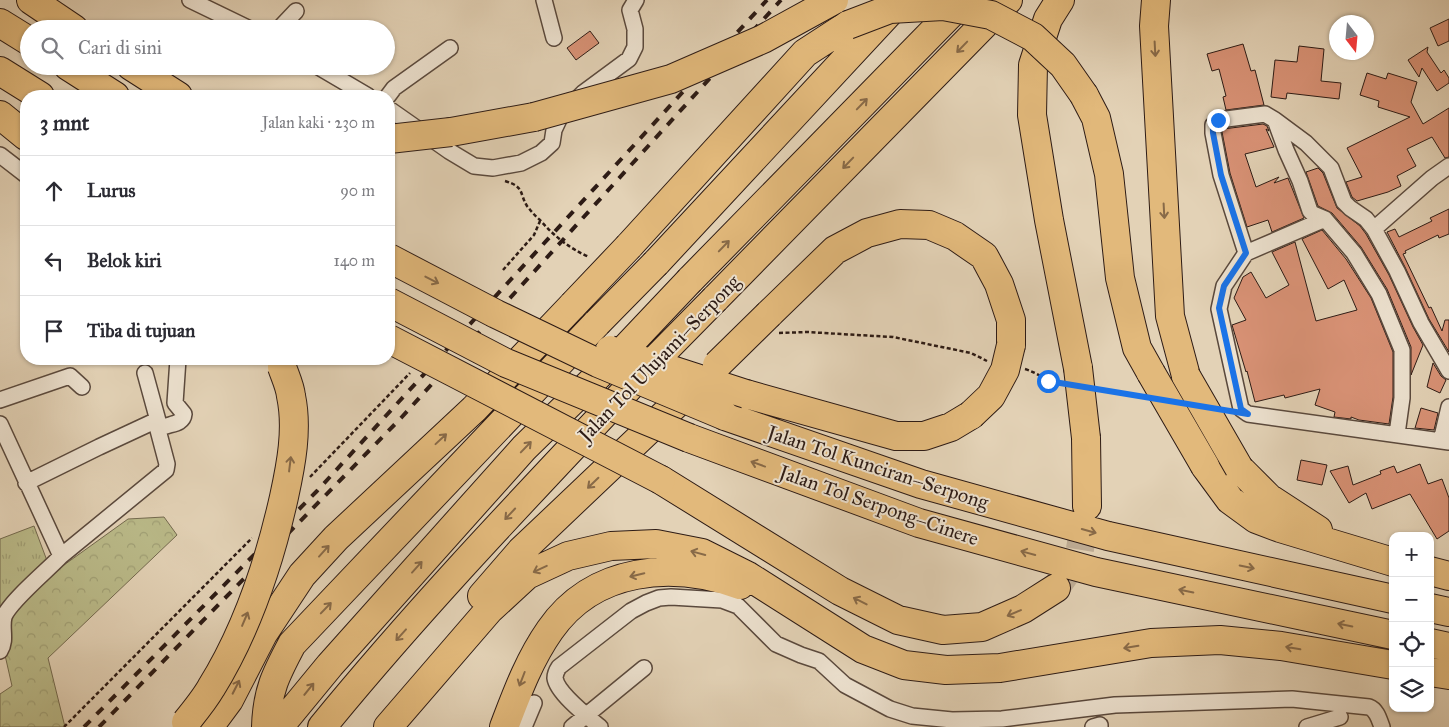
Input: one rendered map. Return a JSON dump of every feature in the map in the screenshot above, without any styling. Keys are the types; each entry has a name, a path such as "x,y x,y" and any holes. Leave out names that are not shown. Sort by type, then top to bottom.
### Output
{"highway":[{"path":"31,0 61,20"},
{"path":"395,138 451,132 534,117 671,79 763,39 834,0"},
{"path":"266,727 266,708 274,676 292,644 656,263 900,0"},
{"name":"Jalan Tol Ulujami–Serpong","path":"279,727 336,658 518,455 620,354 964,0"},
{"name":"Jalan Tol Ulujami–Serpong","path":"322,727 469,559 651,364 1008,0"},
{"path":"1060,0 1048,19 1033,65 1032,115 1072,376 1086,438 1087,506"},
{"path":"1156,0 1154,26 1170,316 1186,376 1239,468 1269,498 1297,518 1356,552"},
{"path":"192,725 229,700 263,634 302,575 336,538 474,409 629,246 805,53 848,24 890,9 943,6 990,15 1033,37 1063,65 1084,95 1096,118 1109,174 1122,286 1147,385 1230,500 1256,519 1389,561"},
{"path":"0,23 20,35"},
{"path":"0,71 30,90"},
{"path":"82,75 106,90"},
{"path":"145,75 169,90"},
{"path":"0,115 20,127"},
{"path":"0,115 20,131"},
{"path":"392,722 456,626 521,551 717,365 771,324 835,250 867,234 900,224 929,225 955,236 984,256 999,284 1011,320 1014,356 991,396 971,415 951,427 924,436 896,436 746,394 496,314"},
{"name":"Jalan Tol Kunciran–Serpong","path":"395,261 496,314 598,363 725,416 921,484 1108,536 1389,599"},
{"name":"Jalan Tol Serpong–Cinere","path":"395,305 506,363 689,438 928,526 1096,572 1389,634"},
{"path":"395,342 661,480 840,591 898,620 943,630 982,627 1023,609 1056,588"},
{"path":"192,725 234,647 258,590 274,539 290,467 293,425 291,396 281,365"},
{"path":"392,722 489,610 527,575 568,556 611,546 656,544 702,553 748,576 863,649 904,665 946,670 1000,668 1151,643 1220,640 1281,646 1389,664"},
{"path":"504,727 526,671 551,629 575,603 603,584 642,573 681,572 724,579 786,601"},
{"path":"1434,573 1449,576"},
{"path":"1434,609 1449,612"},
{"path":"1434,644 1449,647"},
{"path":"1434,673 1449,675"}],"street":[{"path":"190,0 231,20"},
{"path":"544,0 554,38"},
{"path":"395,113 474,166 493,168 521,163 541,153 552,143 554,130 561,115 583,93 629,59 635,47 635,28 631,3"},
{"path":"288,20 296,11"},
{"path":"392,90 450,48"},
{"path":"332,75 358,90"},
{"path":"1246,253 1221,175 1213,126 1218,120 1265,114 1306,142 1330,168 1340,170 1344,202 1374,229 1397,271 1420,323 1449,371"},
{"path":"1275,120 1310,211 1325,219 1354,253 1379,294 1402,350 1402,398 1397,434"},
{"path":"0,155 20,170"},
{"path":"1374,229 1432,178 1449,166"},
{"path":"1325,219 1246,253 1224,286 1219,308 1241,409 1248,414 1445,441 1449,407"},
{"path":"26,483 99,447 158,424 181,421 184,418 184,414 175,403 178,365"},
{"path":"0,651 4,645 4,616 10,606 61,556 164,472 167,464 145,373"},
{"path":"0,400 70,376 82,387"},
{"path":"0,424 61,556"},
{"path":"600,727 562,690 555,678 556,671 631,611 659,598 671,597 722,600 738,606 776,644 819,661 845,685 890,708 912,716 952,720 1002,719 1115,705 1292,700 1369,707 1376,712 1382,727"},
{"path":"572,727 644,668"},
{"path":"524,727 534,703"},
{"path":"1307,727 1340,717"},
{"path":"1093,727 1100,725 1100,727"}],"path":[{"path":"493,168 501,180 513,184 522,192 526,204 540,221 568,247 594,259"},
{"path":"503,270 534,235 540,221"},
{"path":"771,324 807,332 893,337 972,353 991,362"},
{"path":"1014,356 1048,381 1072,376"},
{"path":"309,478 417,366"},
{"path":"1096,389 1147,385"},
{"path":"64,727 253,536"}],"green space":[{"path":"164,517 177,535 48,658 65,727 0,727 0,694 12,686 0,633 0,611 128,519"},
{"path":"34,526 52,574 0,611 0,539"}],"building":[{"path":"1449,19 1449,41 1438,46 1430,28"},
{"path":"590,31 599,43 576,60 567,48"},
{"path":"1243,44 1251,71 1255,70 1264,105 1226,110 1223,97 1226,96 1219,69 1212,71 1207,54"},
{"path":"1299,46 1324,49 1321,81 1341,83 1339,99 1287,93 1286,99 1271,97 1275,60 1297,62"},
{"path":"1428,47 1427,52 1441,73 1444,70 1449,78 1449,83 1437,91 1422,68 1419,77 1408,60"},
{"path":"1367,73 1386,79 1388,73 1417,82 1411,102 1423,124 1449,108 1449,157 1445,158 1432,137 1407,149 1416,166 1397,176 1401,186 1357,201 1352,197 1346,182 1362,177 1347,148 1410,117 1378,107 1379,101 1360,95"},
{"path":"1263,124 1267,126 1269,131 1266,129 1274,147 1245,154 1256,187 1279,177 1274,183 1288,178 1304,218 1272,232 1268,220 1247,227 1230,173 1222,132 1223,129"},
{"path":"1318,168 1323,173 1337,208 1360,226 1366,234 1389,275 1423,345 1411,375 1411,347 1387,289 1361,247 1332,213 1318,206 1306,172"},
{"path":"1449,209 1449,234 1439,238 1438,235 1405,251 1406,253 1403,254 1442,331 1445,320 1449,320 1449,352 1429,319 1387,232 1395,229 1399,237 1432,221 1430,218"},
{"path":"1322,230 1346,259 1371,298 1393,352 1393,397 1389,424 1359,420 1351,417 1351,419 1334,417 1335,412 1315,405 1320,389 1285,398 1284,395 1255,402 1232,325 1246,320 1234,298 1243,277 1251,272 1266,298 1289,285 1272,252 1295,242 1316,321 1357,310 1344,280 1328,289 1302,239"},
{"path":"1433,363 1441,376 1446,380 1440,393 1427,387"},
{"path":"1421,408 1438,413 1434,430 1415,428"},
{"path":"1301,460 1327,465 1322,485 1297,480"},
{"path":"1420,464 1428,484 1442,479 1449,498 1449,531 1437,539 1410,494 1372,509 1366,493 1349,503 1330,471 1348,466 1353,485 1381,474 1380,471 1394,466 1397,473"}],"tunnel":[{"path":"1058,585 1079,555 1087,507"}],"railway":[{"path":"84,727 317,491 767,0"},
{"path":"99,727 401,418 781,0"}],"route":[{"path":"1048,381 1248,414 1241,409 1219,308 1224,286 1246,253 1221,175 1213,133 1214,122 1218,120"}]}
